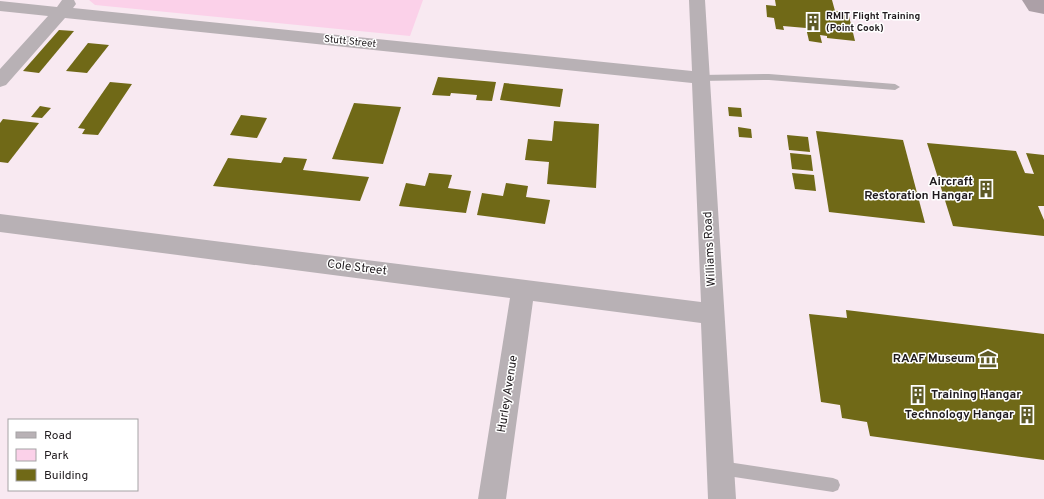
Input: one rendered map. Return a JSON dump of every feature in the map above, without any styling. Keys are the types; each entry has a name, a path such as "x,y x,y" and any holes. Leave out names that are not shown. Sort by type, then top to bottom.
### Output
{"street":[{"name":"Williams Road","path":"696,0 722,499"},
{"name":"Stutt Street","path":"0,6 66,6 700,78"},
{"path":"0,81 66,6"},
{"name":"Cole Street","path":"0,223 713,314"},
{"name":"Hurley Avenue","path":"492,499 523,289"}],"lane":[{"path":"700,78 769,77 895,87"},
{"path":"721,468 833,486"}],"green space":[{"path":"89,0 423,0 410,36 95,5"}],"building":[{"name":"RMIT Flight Training (Point Cook)","path":"775,0 832,0 835,11 848,12 855,41 827,38 827,36 820,35 822,43 809,41 806,28 783,26 784,30 776,29 774,18 767,17 766,5 776,6"},
{"path":"59,30 74,31 39,73 23,71"},
{"path":"88,43 109,45 87,73 66,71"},
{"path":"438,77 496,82 492,101 476,100 477,95 451,93 450,96 432,95"},
{"path":"110,82 132,84 98,135 82,134 85,129 78,128"},
{"path":"504,83 563,89 560,107 500,100"},
{"path":"354,103 401,107 383,164 332,159"},
{"path":"40,106 51,108 42,118 31,117"},
{"path":"728,107 741,108 742,117 729,116"},
{"path":"241,115 267,118 257,138 230,135"},
{"path":"3,119 39,123 8,163 0,162 0,123"},
{"path":"554,121 599,124 596,188 547,184 549,162 525,160 528,139 552,141"},
{"path":"738,127 751,129 752,138 739,137"},
{"path":"816,131 903,140 925,223 829,212"},
{"path":"787,135 808,137 810,152 789,150"},
{"name":"Aircraft Restoration Hangar","path":"927,143 1016,151 1025,173 1034,174 1026,153 1044,155 1044,206 1038,206 1044,220 1044,236 953,226"},
{"path":"790,153 811,155 813,171 792,169"},
{"path":"284,157 307,159 303,170 369,177 360,201 213,186 228,158 281,163"},
{"path":"429,173 452,175 448,188 471,191 466,213 399,206 406,183 425,186"},
{"path":"792,173 814,175 816,191 795,189"},
{"path":"506,183 528,186 526,197 550,200 545,224 477,215 482,193 503,196"},
{"path":"846,310 1044,334 1044,460 870,436 867,422 842,418 840,405 821,402 809,314 847,318"}],"place":[{"name":"RMIT Flight Training (Point Cook)","path":"813,22"},
{"name":"Aircraft Restoration Hangar","path":"986,189"},
{"name":"RAAF Museum","path":"988,359"},
{"name":"Training Hangar","path":"918,395"},
{"name":"Technology Hangar","path":"1027,415"}]}
